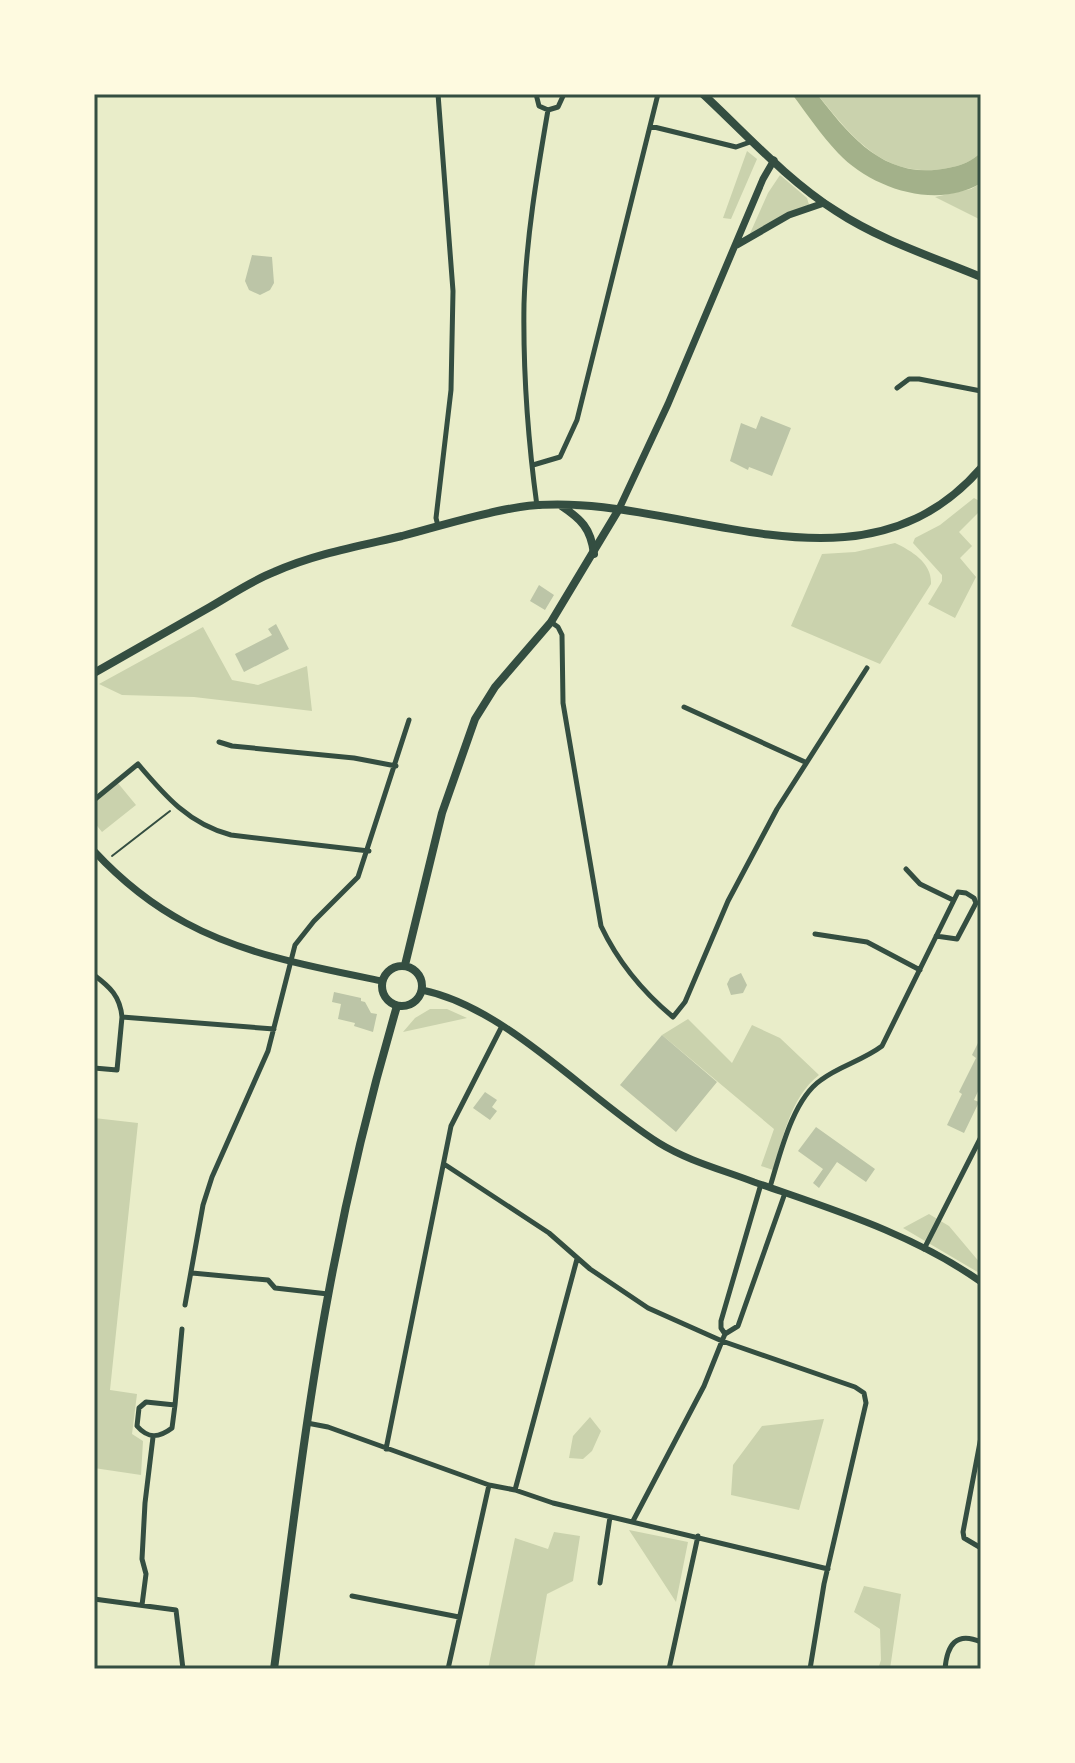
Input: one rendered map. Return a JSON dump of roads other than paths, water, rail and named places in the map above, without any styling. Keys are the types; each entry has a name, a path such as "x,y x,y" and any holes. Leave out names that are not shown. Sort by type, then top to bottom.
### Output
{"main road":[{"path":"703,94 824,203 865,227 981,277"},
{"path":"94,673 272,572 315,558 501,511 559,504 619,509 769,535 806,539 843,538 898,524 930,511 950,498 981,468"},
{"path":"559,504 586,525 594,554"},
{"path":"405,965 432,847 471,729 495,687 551,622 619,509"},
{"path":"405,965 417,972 422,990 413,1003 397,1006 383,995 382,981 390,969 405,965"},
{"path":"274,1669 328,1294 370,1105 397,1006"}],"street":[{"path":"438,94 453,291 451,390 436,518 438,527"},
{"path":"536,94 539,106 548,110 558,107 564,94"},
{"path":"533,465 554,460 565,451 577,420 658,94"},
{"path":"537,506 524,341 524,302 530,224 548,110"},
{"path":"650,126 736,147 753,141"},
{"path":"619,509 774,160"},
{"path":"735,246 789,215 824,203"},
{"path":"897,388 909,379 919,379 981,391"},
{"path":"551,622 562,635 563,703 601,926 637,983 673,1017 685,1002 728,901 752,854 805,762 867,668"},
{"path":"684,707 805,762"},
{"path":"185,1305 203,1205 212,1177 268,1051 291,959 302,934 358,877 369,851 409,720"},
{"path":"219,742 396,766"},
{"path":"94,800 138,764 176,807 205,826 231,835 369,851"},
{"path":"94,851 123,879 187,924 251,949 382,981"},
{"path":"906,869 920,884 953,900"},
{"path":"770,1187 798,1108 810,1089 826,1076 863,1060 882,1046 953,900 958,892 974,898 976,903 957,939 936,936"},
{"path":"815,934 867,942 920,970"},
{"path":"94,975 115,993 122,1017 117,1070 94,1068"},
{"path":"422,990 462,1002 502,1026 660,1143 698,1161 924,1249 981,1282"},
{"path":"122,1017 274,1029"},
{"path":"386,1449 451,1126 502,1026"},
{"path":"924,1249 981,1137"},
{"path":"444,1164 549,1233 577,1259 648,1308 722,1341 855,1387 865,1395 865,1410 828,1569 810,1669"},
{"path":"725,1334 721,1321 761,1184"},
{"path":"633,1521 704,1386 725,1334 738,1326 785,1193"},
{"path":"515,1490 577,1259"},
{"path":"192,1273 268,1280 275,1288 328,1294"},
{"path":"175,1405 146,1402 139,1408 137,1426 153,1437 165,1434 172,1428 175,1405 182,1329"},
{"path":"307,1423 328,1427 489,1485 553,1503 828,1569"},
{"path":"142,1605 146,1574 142,1559 145,1503 153,1437"},
{"path":"981,1437 978,1466 963,1532 964,1538 981,1548"},
{"path":"448,1669 489,1485"},
{"path":"600,1583 610,1517"},
{"path":"669,1669 698,1536"},
{"path":"352,1596 459,1617"},
{"path":"94,1599 176,1610 183,1669"},
{"path":"945,1669 949,1647 954,1642 970,1637 981,1642"}]}
